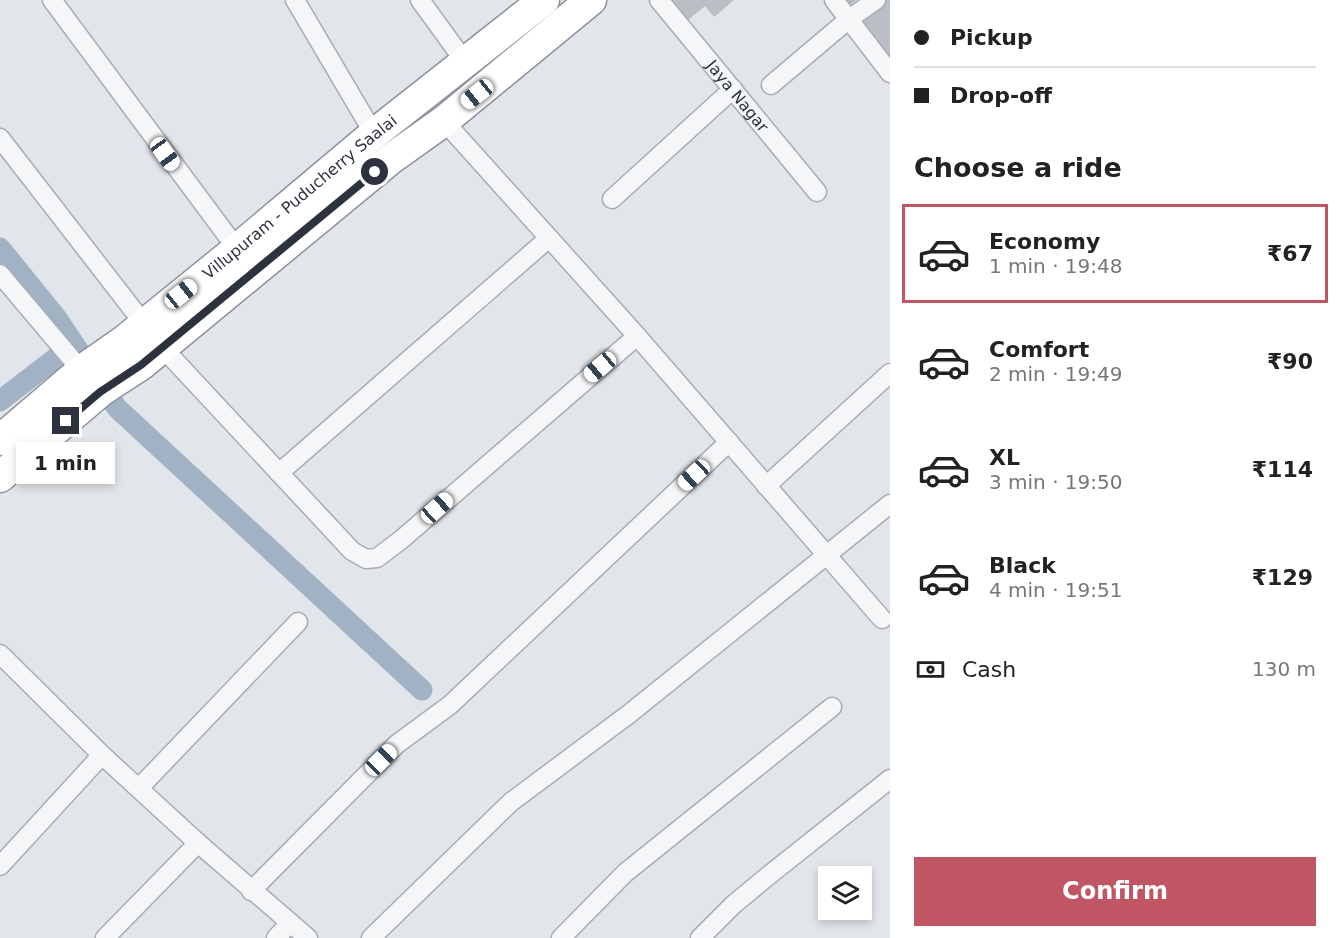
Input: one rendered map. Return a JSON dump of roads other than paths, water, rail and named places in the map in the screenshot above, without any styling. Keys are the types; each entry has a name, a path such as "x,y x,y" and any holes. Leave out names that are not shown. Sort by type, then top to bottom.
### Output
{"highway":[{"name":"Villupuram - Puducherry Saalai","path":"0,440 91,381 152,356 374,134 544,0"},
{"name":"Villupuram - Puducherry Saalai","path":"91,381 134,332 246,261 392,158 455,111 591,0"},
{"path":"455,70 455,111"},
{"path":"0,477 91,381"}],"street":[{"path":"52,0 246,261"},
{"path":"295,0 374,134"},
{"path":"420,0 455,70"},
{"name":"Jaya Nagar","path":"659,0 817,192"},
{"path":"834,0 890,73"},
{"path":"771,85 849,19 876,0"},
{"path":"612,199 733,89"},
{"path":"455,111 549,238 882,619"},
{"path":"0,138 134,332"},
{"path":"279,473 549,238"},
{"path":"0,274 91,381"},
{"path":"152,356 279,473 352,551 366,559 377,558 402,539 637,336"},
{"path":"766,486 890,373"},
{"path":"251,891 397,744 450,705 729,442"},
{"path":"371,938 511,802 629,714 890,504"},
{"path":"139,788 298,622"},
{"path":"3,664 251,891 308,938"},
{"path":"561,938 625,873 832,707"},
{"path":"0,866 102,755"},
{"path":"700,938 733,905 890,779"},
{"path":"105,938 198,843"},
{"path":"276,938 290,923"}],"waterway":[{"path":"0,248 56,317 117,408 422,690"},
{"path":"0,401 74,344"}]}
